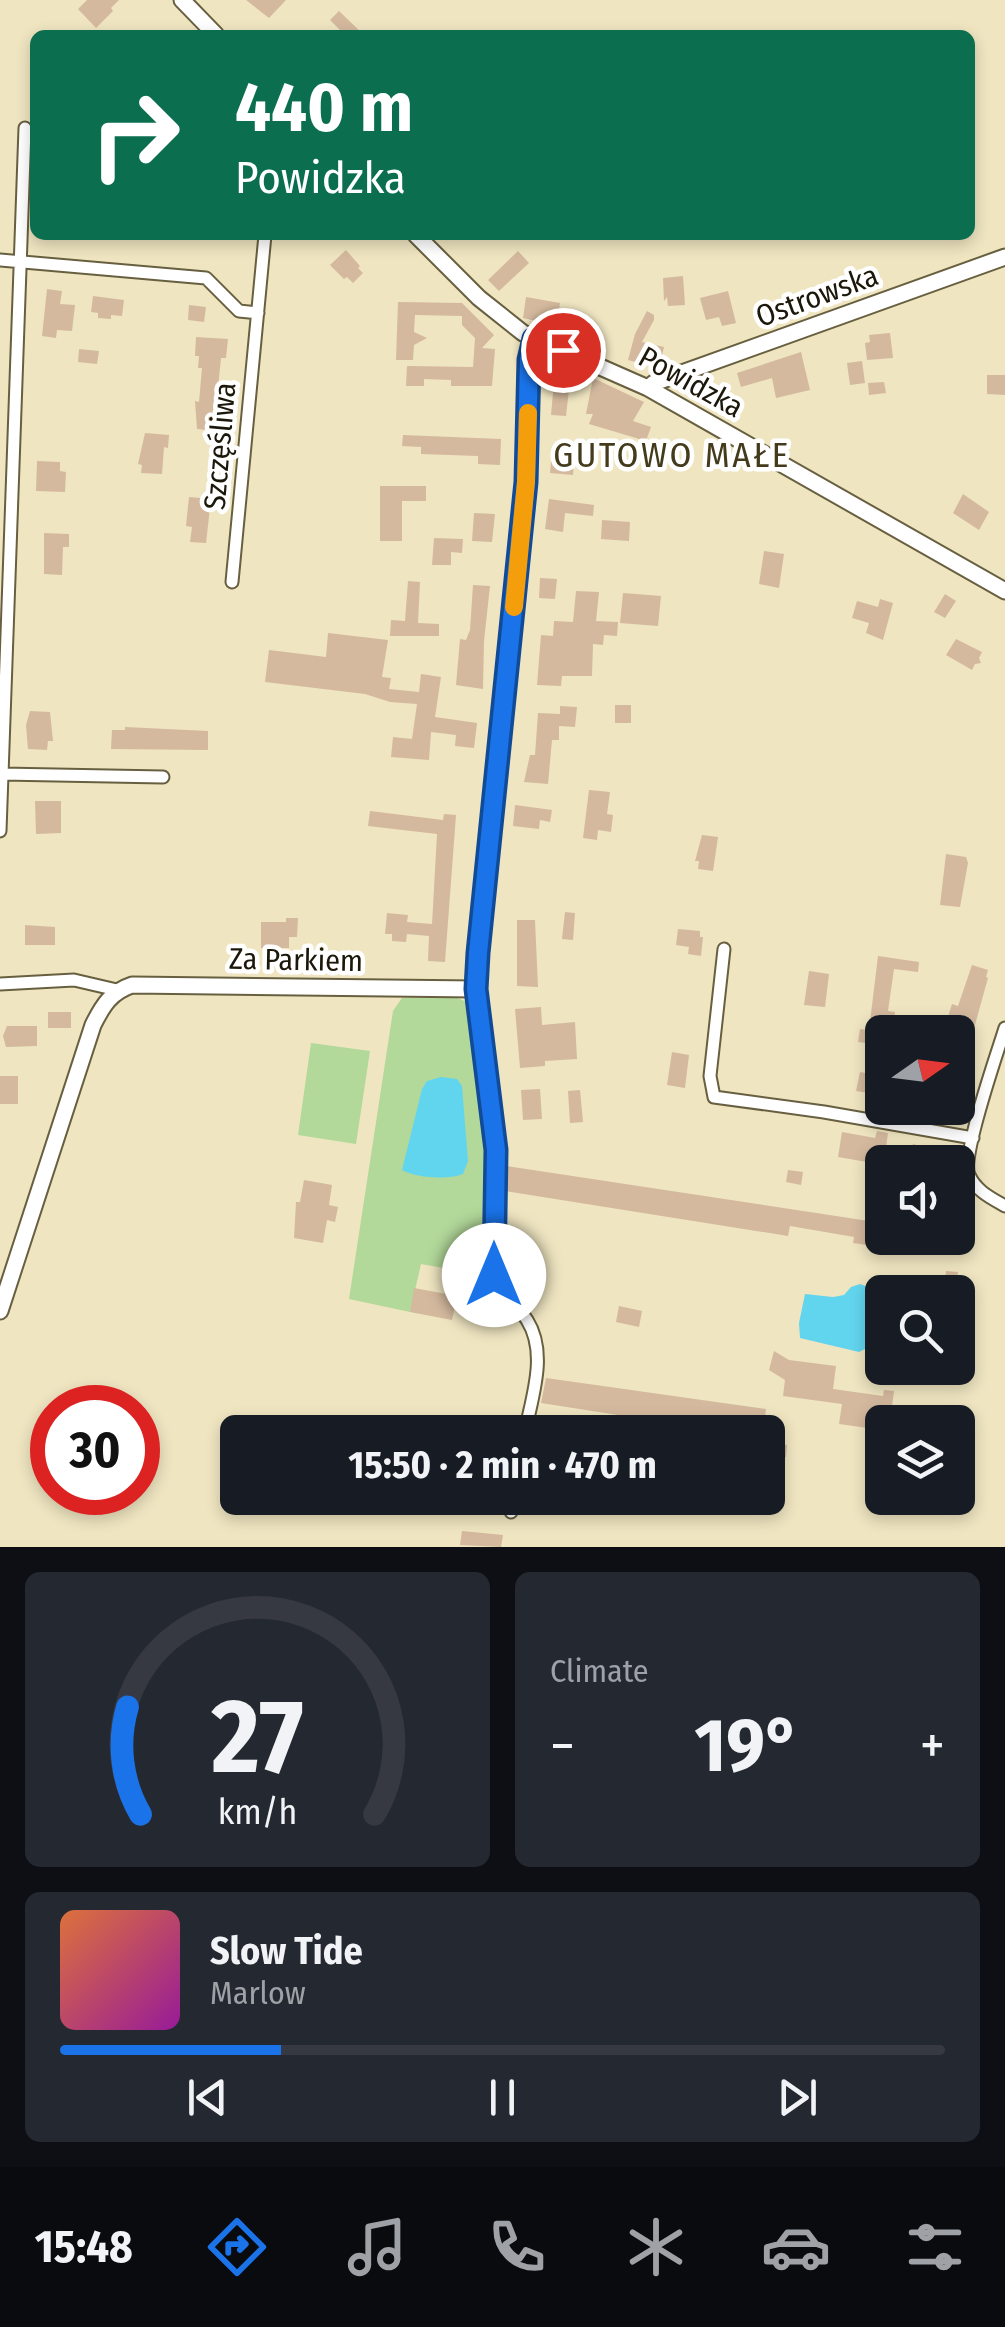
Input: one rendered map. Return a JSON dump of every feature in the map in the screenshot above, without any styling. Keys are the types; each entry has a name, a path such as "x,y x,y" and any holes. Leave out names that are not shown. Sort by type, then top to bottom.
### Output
{"street":[{"path":"182,0 211,30"},
{"path":"0,831 25,128"},
{"name":"Szczęśliwa","path":"232,582 265,240"},
{"name":"Powidzka","path":"421,240 479,298 534,339 648,388 1005,591"},
{"name":"Ostrowska","path":"648,388 1005,256"},
{"path":"0,260 206,278 239,311 258,314"},
{"path":"528,1415 538,1349 529,1323 500,1296 496,1284 496,1150 476,989 526,482 529,360 534,339"},
{"path":"2,774 163,777"},
{"path":"724,949 710,1076 714,1097 973,1138"},
{"name":"Za Parkiem","path":"0,984 74,980 117,990 132,985 476,989"},
{"path":"0,1311 93,1025 117,990"},
{"path":"1005,1028 973,1138 968,1173 980,1192 1005,1206"}],"green space":[{"path":"455,997 469,1003 474,1016 489,1146 487,1276 421,1264 410,1312 349,1299 393,1011 402,998"},
{"path":"311,1043 370,1051 356,1144 298,1135"}],"water":[{"path":"441,1077 457,1079 462,1086 468,1161 463,1174 457,1176 408,1173 402,1170 422,1089 427,1081"},
{"path":"865,1286 865,1349 859,1352 800,1338 805,1294 833,1297 844,1295 851,1287"}],"building":[{"path":"87,0 119,0 96,28 78,9"},
{"path":"246,0 286,0 269,18"},
{"path":"339,11 359,30 340,30 330,20"},
{"path":"346,250 363,273 353,283 330,265"},
{"path":"518,251 529,263 499,291 488,280"},
{"path":"683,276 685,305 668,306 667,297 664,301 663,278"},
{"path":"47,289 62,291 60,304 75,305 72,331 57,330 56,338 42,336"},
{"path":"728,291 736,323 722,326 719,317 706,320 700,298"},
{"path":"93,296 124,300 122,316 98,318 98,313 91,312"},
{"path":"526,297 560,303 558,316 565,317 563,327 523,318"},
{"path":"398,302 462,303 494,335 482,348 495,349 492,386 451,386 451,380 424,379 424,386 406,386 407,366 473,367 475,338 462,325 462,316 415,315 414,332 427,338 414,345 413,360 396,360"},
{"path":"189,305 206,307 204,322 188,320"},
{"path":"647,311 654,315 654,320 642,342 664,347 659,368 628,360"},
{"path":"890,333 893,358 867,360 865,343 870,342 869,335"},
{"path":"196,337 228,339 226,358 221,358 218,388 223,388 217,431 197,429 195,401 199,402 202,368 198,368 199,356 195,356"},
{"path":"79,349 99,351 97,364 78,362"},
{"path":"801,352 810,390 776,398 772,378 741,387 737,373"},
{"path":"862,361 865,383 850,385 847,363"},
{"path":"555,370 571,372 566,416 551,415"},
{"path":"987,375 1005,375 1005,395 987,394"},
{"path":"593,378 644,402 633,421 651,427 646,441 589,424 593,414 586,414"},
{"path":"884,382 886,393 869,395 868,383"},
{"path":"145,433 169,435 162,474 141,473 142,465 138,464"},
{"path":"403,435 501,439 500,465 478,464 478,456 421,454 421,447 402,446"},
{"path":"552,451 564,452 563,462 574,463 573,475 550,473"},
{"path":"37,461 60,462 60,471 66,472 65,492 36,491"},
{"path":"380,486 426,486 426,501 402,501 402,541 380,541"},
{"path":"963,494 989,512 979,530 953,513"},
{"path":"189,497 211,499 206,543 190,542 192,527 186,526"},
{"path":"549,499 594,505 593,516 565,513 563,532 545,529"},
{"path":"474,513 495,514 492,542 472,541"},
{"path":"602,520 630,522 629,541 601,539"},
{"path":"44,533 69,534 69,547 63,547 62,575 44,574"},
{"path":"434,538 463,539 462,553 451,552 451,565 432,565"},
{"path":"764,551 784,554 779,588 759,584"},
{"path":"540,578 557,579 555,599 539,598"},
{"path":"408,581 420,582 418,623 439,624 439,636 390,636 391,620 405,621"},
{"path":"473,585 490,586 483,689 456,685 460,639 466,640 470,630"},
{"path":"576,591 599,592 596,621 618,622 617,636 604,635 603,645 593,644 592,676 562,676 561,686 537,685 541,635 553,636 554,621 573,622"},
{"path":"623,593 661,596 658,626 620,623"},
{"path":"945,594 956,601 945,618 934,612"},
{"path":"880,599 893,603 883,640 866,633 869,623 852,618 857,601 878,607"},
{"path":"328,633 388,640 382,677 391,678 389,689 419,692 421,674 441,677 435,717 477,723 474,748 455,746 456,735 431,732 429,760 391,757 393,737 412,739 417,704 265,682 269,650 326,657"},
{"path":"956,639 982,652 981,663 972,670 946,655"},
{"path":"615,705 631,705 631,723 615,723"},
{"path":"560,706 577,707 575,727 559,726 559,740 552,740 548,784 524,782 530,755 535,755 538,713 560,714"},
{"path":"30,711 50,712 53,741 48,741 47,750 28,749 26,725"},
{"path":"125,727 208,731 208,750 111,749 112,730"},
{"path":"589,790 610,792 607,814 613,815 611,832 598,830 597,840 583,838"},
{"path":"35,801 61,801 61,833 36,834"},
{"path":"515,805 552,810 550,822 540,820 539,829 513,826"},
{"path":"370,811 443,820 444,814 456,815 445,962 428,961 429,936 407,934 406,942 392,941 392,934 385,934 387,913 408,915 407,922 432,924 437,834 368,826"},
{"path":"702,835 718,837 713,871 698,869 699,861 695,861"},
{"path":"946,854 966,857 968,863 960,907 940,905"},
{"path":"565,912 575,913 573,940 562,939"},
{"path":"286,918 298,918 297,937 289,937 289,948 261,948 261,922 286,922"},
{"path":"517,920 535,920 538,987 517,986"},
{"path":"25,925 55,927 55,945 25,945"},
{"path":"678,929 700,931 701,956 688,954 689,947 676,945"},
{"path":"878,956 919,962 918,972 894,969 888,1011 895,1015 871,1015"},
{"path":"972,965 988,970 975,1025 975,1015 949,1015 952,1004 958,1006"},
{"path":"809,971 829,974 825,1007 804,1005"},
{"path":"541,1007 542,1025 575,1022 577,1059 545,1061 545,1066 520,1068 515,1009"},
{"path":"48,1012 71,1012 71,1028 48,1028"},
{"path":"7,1026 37,1026 37,1046 6,1047 3,1036"},
{"path":"860,1029 865,1030 865,1043 858,1042"},
{"path":"672,1052 689,1055 685,1088 667,1085"},
{"path":"860,1072 865,1073 865,1092 856,1091"},
{"path":"0,1076 18,1076 18,1104 0,1104"},
{"path":"540,1089 542,1119 523,1120 521,1090"},
{"path":"580,1090 583,1122 570,1123 568,1091"},
{"path":"877,1131 888,1133 886,1145 865,1145 865,1162 838,1157 842,1132 875,1138"},
{"path":"507,1166 865,1220 865,1245 853,1243 854,1237 790,1226 788,1236 505,1191"},
{"path":"788,1170 803,1172 801,1185 786,1182"},
{"path":"304,1180 332,1185 329,1205 338,1207 335,1222 327,1220 323,1243 294,1238 296,1202 300,1202"},
{"path":"414,1288 457,1296 452,1320 410,1312"},
{"path":"619,1306 642,1311 639,1327 616,1322"},
{"path":"774,1351 789,1360 836,1366 833,1389 883,1396 884,1390 894,1391 892,1405 865,1405 865,1428 839,1424 842,1404 783,1396 785,1380 769,1370"},
{"path":"546,1378 766,1409 765,1415 618,1415 541,1403"},
{"path":"462,1531 503,1535 501,1547 460,1545"}],"slow traffic":[{"path":"514,607 528,413"}],"district":[{"name":"GUTOWO MAŁE","path":"672,455"}],"route":[{"path":"494,1275 496,1150 476,989 478,953 526,482 529,360 534,339 563,350"}]}
